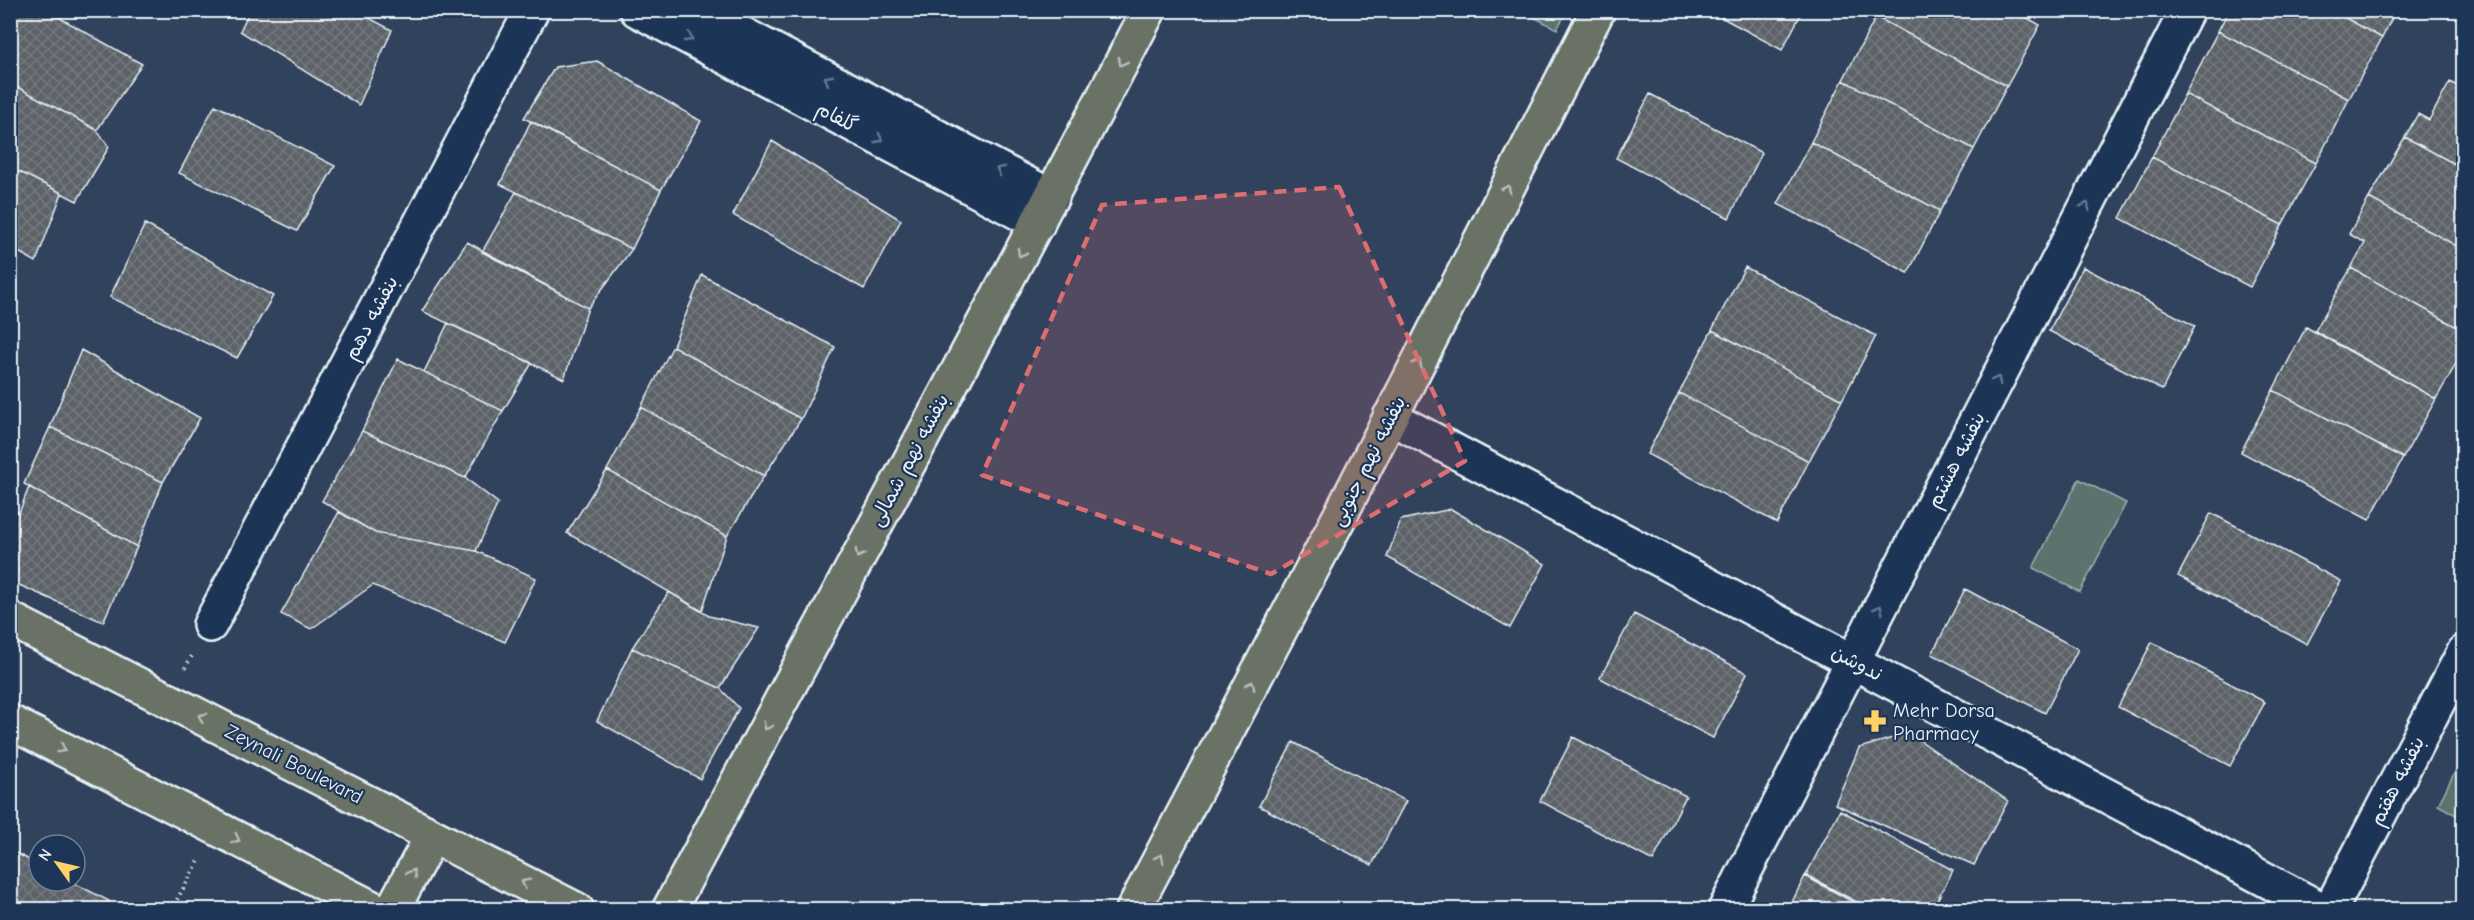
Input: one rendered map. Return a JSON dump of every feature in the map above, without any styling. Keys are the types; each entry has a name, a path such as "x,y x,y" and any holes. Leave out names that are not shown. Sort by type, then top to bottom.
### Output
{"main road":[{"name":"بنفشه نهم شمالی","path":"669,909 1045,210 1149,10"},
{"name":"بنفشه نهم جنوبی","path":"1133,909 1341,514 1598,10"},
{"name":"Zeynali Boulevard","path":"10,619 577,909"},
{"path":"10,722 376,909"},
{"path":"392,909 432,836"}],"street":[{"name":"بنفشه دهم","path":"210,625 532,10"},
{"name":"گلفام","path":"637,10 1045,210"},
{"name":"گلفام","path":"697,10 1045,210"},
{"name":"بنفشه هشتم","path":"1725,909 2187,10"},
{"name":"ندوشن","path":"1390,417 2323,909"},
{"name":"بنفشه هفتم","path":"2330,909 2463,652"}],"path":[{"path":"167,699 210,625"},
{"path":"171,909 217,829"}],"highlighted area":[{"path":"1339,187 1465,461 1271,574 982,475 1102,205"}],"green space":[{"path":"1567,10 1557,29 1522,11"},
{"path":"2079,479 2126,503 2080,592 2033,568"},
{"path":"2463,756 2463,819 2438,805"}],"building":[{"path":"10,10 46,10 142,64 97,130 10,83"},
{"path":"250,10 354,10 392,30 359,105 240,31"},
{"path":"1708,10 1803,10 1782,50"},
{"path":"1880,10 2013,10 2040,25 2007,86 1876,17"},
{"path":"2229,10 2331,10 2382,38 2349,99 2218,31"},
{"path":"2331,10 2396,10 2382,38"},
{"path":"1876,17 2007,86 1974,149 1843,80"},
{"path":"2218,31 2349,99 2316,163 2185,94"},
{"path":"597,61 701,121 661,190 524,118 555,67"},
{"path":"1843,80 1974,149 1940,211 1811,142"},
{"path":"2450,82 2464,90 2464,169 2405,137 2418,114 2429,120"},
{"path":"10,83 97,130 109,147 77,201 10,167"},
{"path":"1650,94 1762,153 1729,218 1616,158"},
{"path":"2185,94 2316,163 2282,225 2152,157"},
{"path":"215,105 335,166 297,231 179,173"},
{"path":"531,121 661,190 632,249 500,184"},
{"path":"2405,137 2464,169 2464,250 2369,198"},
{"path":"772,141 901,220 864,289 733,215"},
{"path":"1811,142 1940,211 1908,273 1778,204"},
{"path":"2152,157 2282,225 2250,287 2120,218"},
{"path":"10,167 62,193 36,262 10,247"},
{"path":"516,192 632,249 588,308 482,252"},
{"path":"2369,198 2464,250 2464,331 2351,268 2365,243 2349,234"},
{"path":"145,224 273,296 237,358 110,297"},
{"path":"467,242 588,308 564,379 422,311"},
{"path":"1745,267 1876,336 1842,400 1712,330"},
{"path":"2083,267 2195,326 2162,390 2049,331"},
{"path":"2351,268 2464,331 2464,350 2436,399 2315,331"},
{"path":"702,275 835,347 801,419 673,346"},
{"path":"448,323 532,363 503,411 424,372"},
{"path":"2306,327 2436,399 2403,458 2273,390"},
{"path":"1712,330 1842,400 1809,461 1679,393"},
{"path":"673,346 801,419 764,476 641,407"},
{"path":"81,350 200,418 163,482 50,427"},
{"path":"398,359 503,411 465,478 362,431"},
{"path":"2273,390 2403,458 2369,520 2241,452"},
{"path":"1679,393 1809,461 1777,523 1647,454"},
{"path":"641,407 764,476 727,536 607,470"},
{"path":"50,427 163,482 137,547 24,484"},
{"path":"362,431 465,478 498,503 476,551 375,533 322,501"},
{"path":"607,470 727,536 702,611 567,533"},
{"path":"29,487 137,547 103,622 10,581 10,509 19,513"},
{"path":"1451,509 1545,564 1510,628 1387,557 1401,520"},
{"path":"339,512 375,533 476,551 536,578 505,642 373,585 311,629 281,614"},
{"path":"2211,513 2341,581 2307,644 2178,576"},
{"path":"1965,589 2078,649 2045,713 1932,654"},
{"path":"669,592 709,616 759,628 720,688 632,648"},
{"path":"1634,614 1747,673 1713,738 1600,678"},
{"path":"2152,642 2265,702 2230,766 2118,707"},
{"path":"632,648 720,688 739,708 700,779 597,721"},
{"path":"1909,733 2008,801 1974,865 1835,804 1859,748"},
{"path":"1573,737 1686,796 1653,861 1540,801"},
{"path":"1293,742 1406,801 1372,865 1259,806"},
{"path":"1840,810 1953,870 1932,910 1872,910 1806,875"},
{"path":"10,850 27,859 27,893 87,893 87,890 109,901 104,910 10,910"},
{"path":"1805,876 1868,910 1788,910"}],"place":[{"name":"Mehr Dorsa Pharmacy","path":"1875,721"}]}
